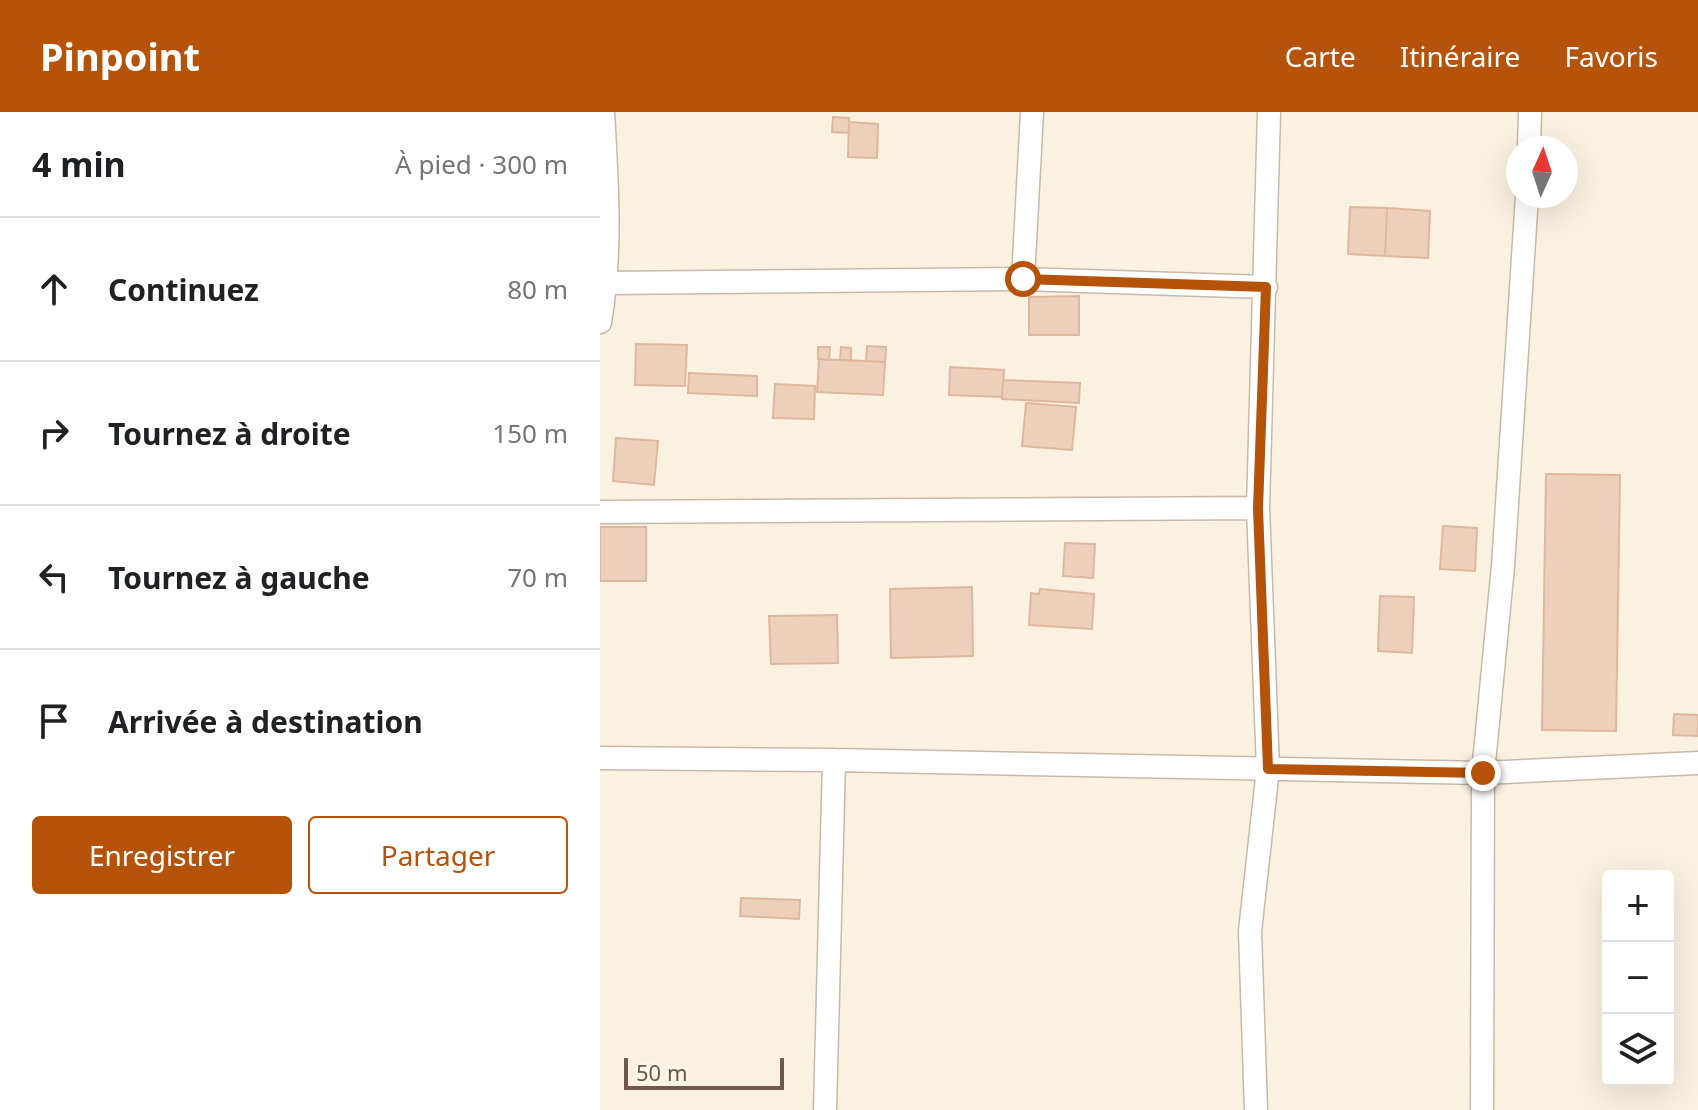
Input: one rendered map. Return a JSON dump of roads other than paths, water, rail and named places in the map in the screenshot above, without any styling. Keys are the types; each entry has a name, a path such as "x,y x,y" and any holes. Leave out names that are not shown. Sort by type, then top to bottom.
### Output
{"street":[{"path":"600,322 607,283 608,185 603,112"},
{"path":"1023,279 1032,112"},
{"path":"1256,1110 1250,931 1268,769 1258,508 1269,112"},
{"path":"1529,136 1530,112"},
{"path":"1482,1110 1483,773 1503,566 1526,208"},
{"path":"607,283 1023,279 1266,287"},
{"path":"600,512 1258,508"},
{"path":"600,758 1483,773 1698,763"},
{"path":"825,1110 834,760"}]}
